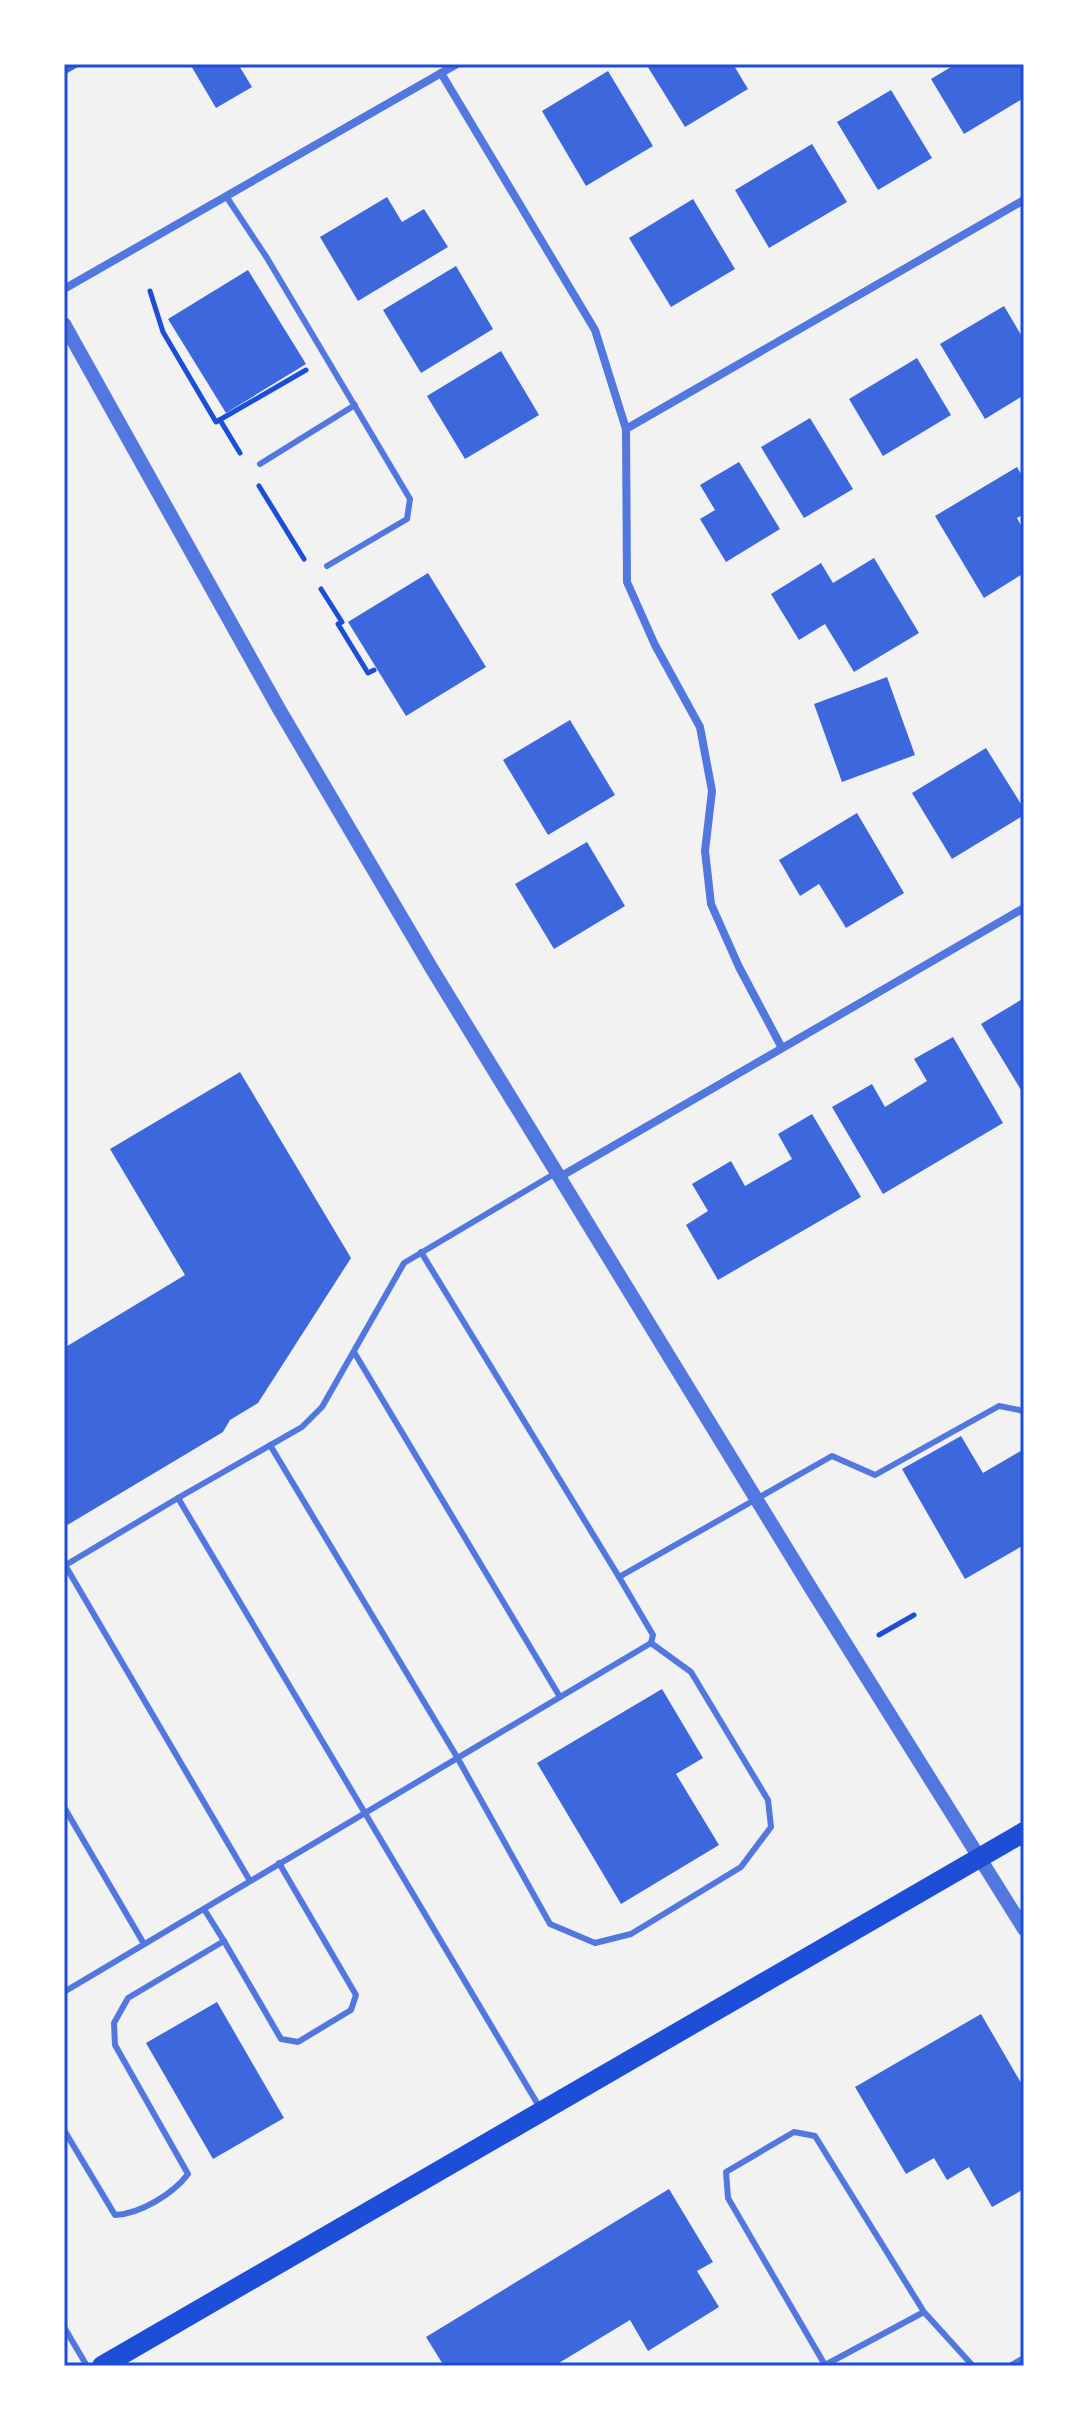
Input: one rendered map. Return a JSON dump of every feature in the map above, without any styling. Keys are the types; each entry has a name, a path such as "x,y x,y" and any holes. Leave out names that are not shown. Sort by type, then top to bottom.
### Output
{"main road":[{"path":"102,2366 1024,1832"}],"street":[{"path":"64,289 457,64"},
{"path":"441,73 595,330 626,429 627,582 655,645 700,727 712,791 705,851 711,904 739,967 782,1048"},
{"path":"626,429 1024,200"},
{"path":"64,324 279,709 557,1176 1024,1929"},
{"path":"557,1176 1024,908"},
{"path":"1012,2366 1024,2359"}],"lane":[{"path":"226,196 410,499 407,519 327,566"},
{"path":"260,464 355,405"},
{"path":"250,1881 64,1566 302,1427 322,1407 404,1263 557,1176"},
{"path":"64,1992 651,1643 653,1635 619,1577 421,1252"},
{"path":"354,1352 560,1697"},
{"path":"619,1577 832,1456 875,1475 999,1406 1024,1411"},
{"path":"270,1445 457,1757 550,1924 595,1943 631,1934 741,1867 771,1827 768,1800 691,1672 651,1643"},
{"path":"178,1498 541,2111"},
{"path":"64,1807 144,1944"},
{"path":"204,1909 281,2039 298,2042 351,2010 356,1995 279,1863"},
{"path":"64,2130 115,2215 131,2214 180,2185 188,2174 115,2045 114,2023 128,1998 224,1941"},
{"path":"924,2312 824,2365 728,2198 726,2172 794,2132 815,2136 924,2312 973,2366"},
{"path":"64,2327 87,2366"}],"path":[{"path":"150,291 163,332 216,422 312,367"},
{"path":"220,420 244,460"},
{"path":"252,474 309,568"},
{"path":"317,582 368,673 374,670"},
{"path":"879,1635 914,1615"}],"building":[{"path":"64,64 83,64 64,75"},
{"path":"190,64 238,64 252,87 216,108"},
{"path":"646,64 733,64 748,89 685,127"},
{"path":"956,64 1024,64 1024,98 964,134 931,79"},
{"path":"608,71 653,146 586,186 542,111"},
{"path":"891,90 932,158 878,190 837,122"},
{"path":"812,144 847,202 769,248 735,190"},
{"path":"387,197 402,222 424,209 448,247 358,301 320,237"},
{"path":"693,199 735,269 671,307 629,238"},
{"path":"456,266 493,329 421,373 383,310"},
{"path":"248,270 306,364 226,413 168,319"},
{"path":"1004,306 1024,340 1024,395 985,419 940,344"},
{"path":"501,351 539,415 465,459 427,396"},
{"path":"917,358 951,415 883,456 849,399"},
{"path":"810,418 853,489 804,518 761,447"},
{"path":"739,462 780,529 726,562 700,519 715,510 700,485"},
{"path":"1017,467 1024,479 1024,514 1017,518 1024,531 1024,573 984,598 935,516"},
{"path":"874,558 919,633 854,672 825,624 799,640 771,594 821,563 833,583"},
{"path":"428,573 486,667 406,716 348,622"},
{"path":"887,677 915,755 842,782 814,704"},
{"path":"570,720 615,795 548,835 503,760"},
{"path":"986,748 1024,809 1024,815 952,859 912,793"},
{"path":"857,813 904,893 846,928 819,884 800,896 779,860"},
{"path":"587,842 625,906 554,949 515,884"},
{"path":"1024,998 1024,1095 981,1024"},
{"path":"953,1037 1003,1123 883,1194 832,1107 872,1084 885,1107 927,1081 914,1059"},
{"path":"240,1072 351,1258 258,1403 230,1420 223,1432 64,1527 64,1348 185,1275 110,1149"},
{"path":"812,1114 861,1197 718,1280 686,1225 708,1211 692,1184 731,1161 745,1186 792,1159 778,1134"},
{"path":"961,1436 983,1473 1024,1449 1024,1545 965,1579 902,1469"},
{"path":"662,1689 703,1758 676,1774 719,1845 621,1904 537,1763"},
{"path":"217,2002 284,2118 213,2159 146,2043"},
{"path":"981,2014 1024,2088 1024,2189 992,2207 969,2167 947,2180 934,2158 906,2174 855,2087"},
{"path":"669,2189 713,2262 697,2271 719,2307 648,2351 630,2320 554,2366 444,2366 426,2337"}]}
